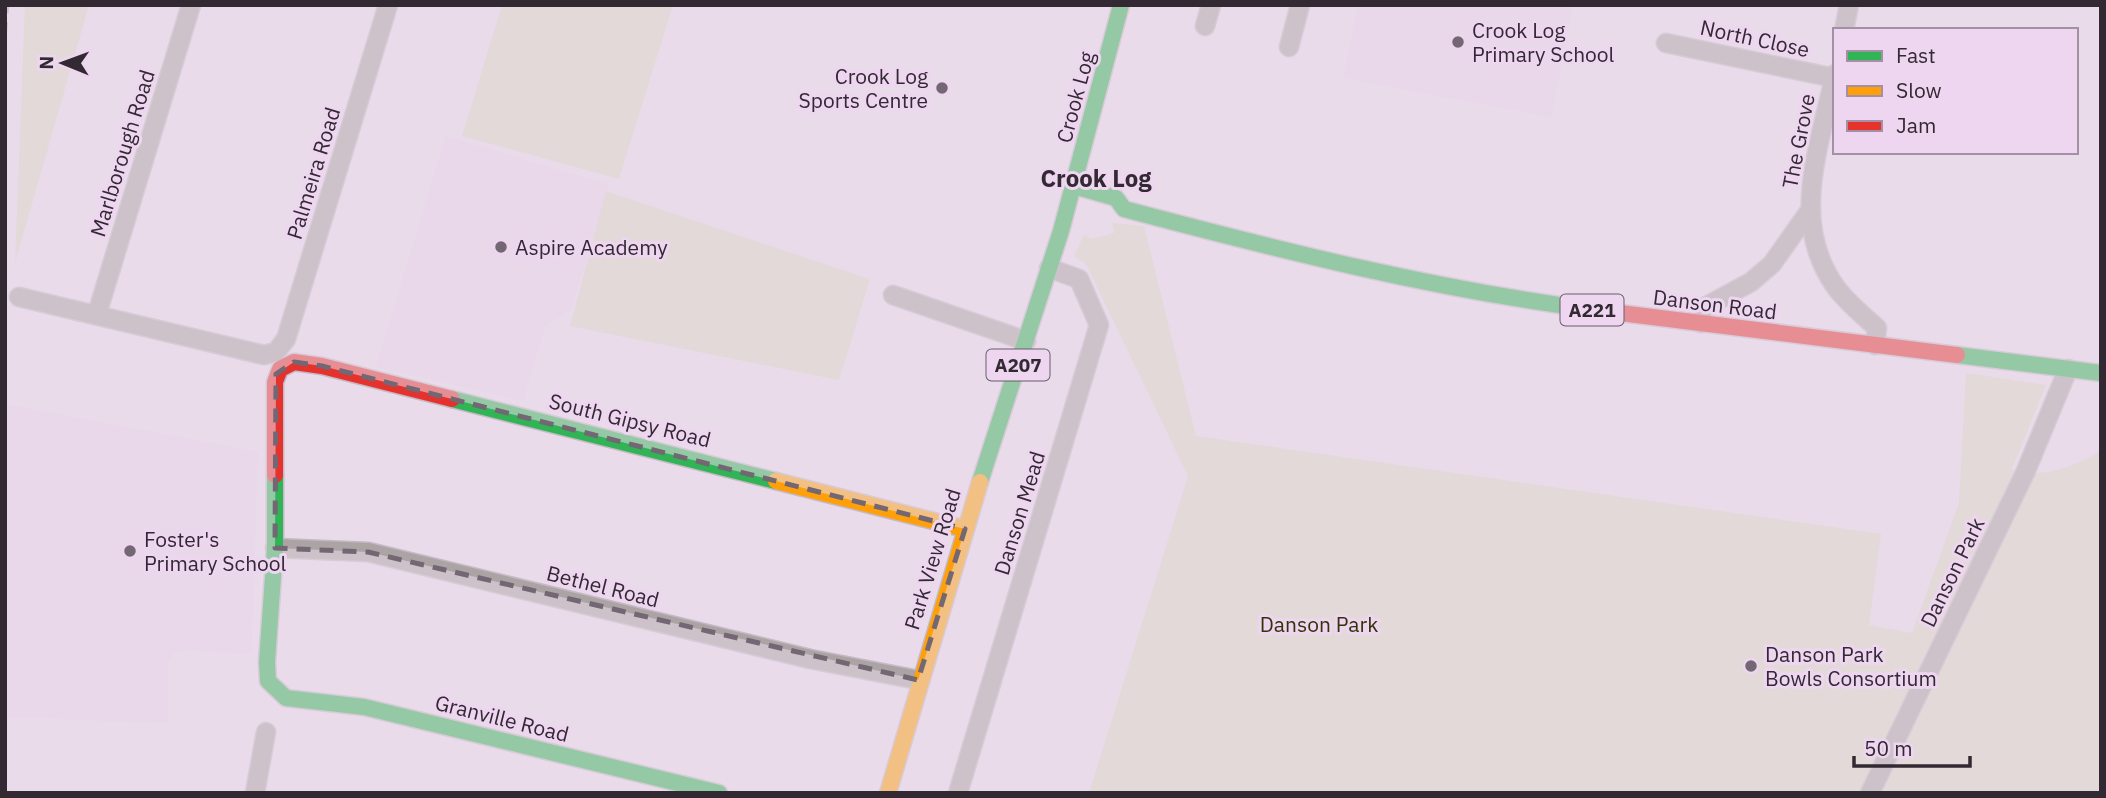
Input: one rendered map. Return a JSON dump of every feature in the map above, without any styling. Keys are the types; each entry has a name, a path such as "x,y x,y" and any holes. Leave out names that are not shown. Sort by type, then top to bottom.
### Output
{"main road":[{"name":"Crook Log","path":"1072,193 1121,5"},
{"name":"Danson Road","path":"1072,193 1114,214 1124,209 1284,251 1483,294 2099,371"},
{"name":"Park View Road","path":"888,793 918,680 1072,193"},
{"name":"South Gipsy Road","path":"280,359 322,366 965,530"},
{"path":"275,548 275,382 280,359"},
{"name":"Granville Road","path":"275,548 268,681 286,698 364,707 719,793"}],"street":[{"name":"Marlborough Road","path":"97,314 191,5"},
{"name":"Palmeira Road","path":"280,359 388,5"},
{"path":"1205,26 1211,5"},
{"path":"1289,47 1300,5"},
{"path":"1844,28 1849,5"},
{"name":"North Close","path":"1666,43 1833,77"},
{"name":"The Grove","path":"1701,323 1703,308 1751,282 1772,264 1808,213 1833,82"},
{"name":"The Grove","path":"1808,213 1824,267 1836,288 1877,328 1875,345"},
{"name":"Danson Mead","path":"958,793 1100,325 1079,279 1049,268"},
{"path":"893,295 1026,341"},
{"name":"South Gipsy Road","path":"19,297 280,359"},
{"name":"Danson Park","path":"1870,793 2025,473 2067,369"},
{"name":"Bethel Road","path":"275,548 368,552 810,659 918,680"},
{"path":"255,793 266,732"}],"highlighted area":[{"path":"294,362 322,366 965,529 918,680 368,552 275,548 276,374"}],"shaded area":[{"name":"Crook Log Primary School","path":"1358,5 1573,5 1551,117 1343,78"},
{"name":"Aspire Academy","path":"446,136 609,185 571,310 545,326 523,401 376,367"},
{"name":"Foster's Primary School","path":"5,404 258,452 251,654 186,650 174,653 168,662 168,723 5,717"}],"green space":[{"path":"25,5 89,5 15,263"},
{"path":"502,5 673,5 619,179 462,136"},
{"path":"606,191 870,279 839,380 570,326"},
{"name":"Danson Park","path":"1112,223 1144,226 1196,436 1881,534 1869,625 1912,633 1959,503 1966,373 2046,385 2012,469 2035,473 2058,470 2101,451 2101,793 1089,793 1188,476 1086,264 1074,256 1084,235 1092,239 1114,233"}],"railway":[{"path":"5,31 7,5"}],"traffic: fast":[{"path":"980,482 1061,231 1121,5"},
{"path":"1074,186 1116,198 1124,209 1299,254 1477,292 1596,310"},
{"path":"1957,355 2101,373"},
{"path":"452,399 776,481"},
{"path":"275,475 275,548 267,662 268,681 286,698 364,707 719,793"}],"traffic: slow":[{"path":"776,481 965,529"},
{"path":"888,793 980,482"}],"traffic: jam":[{"path":"1596,310 1957,355"},
{"path":"275,475 275,382 280,369 294,362 322,366 452,399"}],"place":[{"name":"Crook Log Primary School","path":"1458,42"},
{"name":"Crook Log Sports Centre","path":"942,88"},
{"name":"Aspire Academy","path":"501,247"},
{"name":"Foster's Primary School","path":"130,551"},
{"name":"Danson Park Bowls Consortium","path":"1751,666"}],"district":[{"name":"Crook Log","path":"1096,178"}]}
